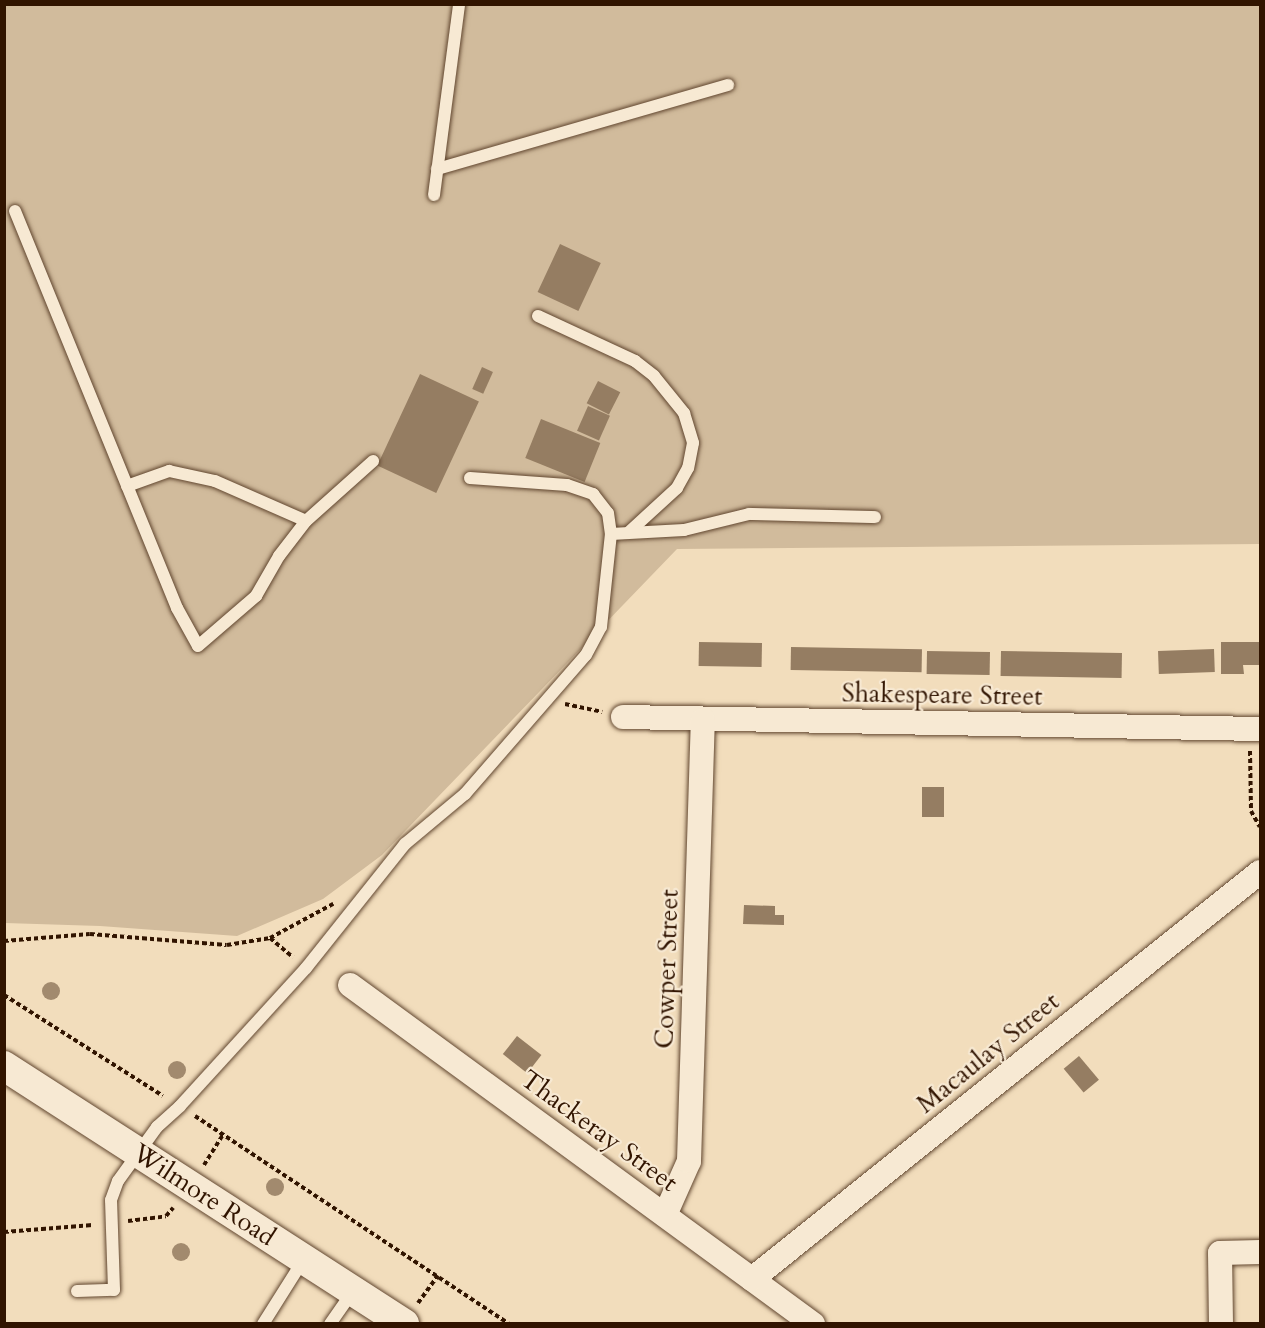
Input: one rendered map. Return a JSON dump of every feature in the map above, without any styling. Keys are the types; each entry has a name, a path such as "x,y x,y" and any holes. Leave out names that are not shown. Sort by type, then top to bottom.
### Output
{"street":[{"name":"Shakespeare Street","path":"622,717 1255,729"},
{"name":"Cowper Street","path":"665,1215 689,1161 703,720"},
{"name":"Macaulay Street","path":"752,1279 1260,872"},
{"name":"Thackeray Street","path":"350,984 813,1323"},
{"name":"Wilmore Road","path":"4,1066 353,1291 411,1314"},
{"path":"1221,1323 1220,1253 1260,1252"}],"lane":[{"path":"434,195 459,4"},
{"path":"437,169 729,85"},
{"path":"15,211 177,608 198,646 256,596 279,556 306,521 373,461"},
{"path":"538,316 634,361 654,376 684,413 693,443 688,468 676,488 629,532"},
{"path":"127,486 169,471 215,481 306,521"},
{"path":"77,1291 114,1290 111,1200 138,1152 157,1127 180,1106 306,968 405,844 465,794 586,655 601,627 611,534 608,513 593,494 567,485 470,478"},
{"path":"611,534 684,530 749,514 875,517"},
{"path":"263,1323 304,1259"},
{"path":"330,1323 353,1291"}],"path":[{"path":"547,700 622,717"},
{"path":"1255,729 1251,811 1260,827"},
{"path":"4,941 90,934 238,944 270,938 372,883"},
{"path":"4,995 180,1106 509,1323"},
{"path":"4,1232 166,1216"},
{"path":"411,1314 438,1275"}],"shaded area":[{"path":"5,5 1260,5 1260,544 677,549 382,855 323,899 237,936 100,926 5,923"}],"building":[{"path":"560,244 601,263 578,311 538,292"},
{"path":"482,367 493,372 483,394 472,389"},
{"path":"420,374 479,401 436,493 377,466"},
{"path":"598,381 620,392 609,415 587,403"},
{"path":"588,406 610,416 599,440 577,431"},
{"path":"541,419 600,443 585,482 525,458"},
{"path":"699,642 762,643 762,667 699,666"},
{"path":"1221,642 1260,642 1260,665 1243,665 1244,674 1221,674"},
{"path":"791,647 922,649 922,672 791,670"},
{"path":"1214,649 1215,672 1159,674 1158,651"},
{"path":"927,651 990,652 990,675 927,674"},
{"path":"1001,651 1122,653 1122,678 1001,676"},
{"path":"922,787 944,787 944,817 922,817"},
{"path":"744,905 775,906 775,915 784,915 784,925 743,924"},
{"path":"517,1036 541,1055 527,1073 503,1054"},
{"path":"1079,1056 1099,1080 1084,1093 1064,1069"}]}
